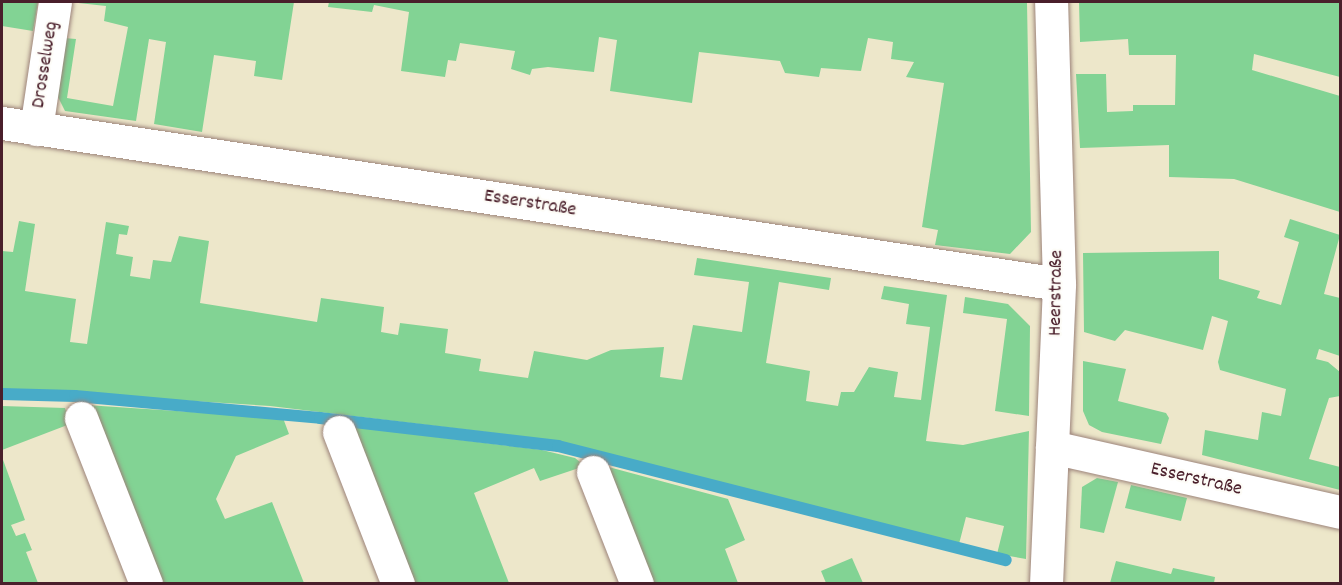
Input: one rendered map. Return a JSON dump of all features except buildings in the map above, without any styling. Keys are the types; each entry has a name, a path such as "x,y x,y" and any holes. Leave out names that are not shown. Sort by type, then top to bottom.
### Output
{"street":[{"name":"Drosselweg","path":"36,129 55,2"},
{"name":"Heerstraße","path":"1046,584 1059,284 1051,2"},
{"name":"Esserstraße","path":"2,123 1059,284"},
{"path":"81,418 146,584"},
{"path":"339,432 398,584"},
{"name":"Esserstraße","path":"1052,447 1341,512"},
{"path":"593,472 637,584"}],"green space":[{"path":"2,2 38,2 33,31 2,26"},
{"path":"69,2 294,2 282,80 254,76 256,61 214,55 202,132 154,124 166,42 149,39 136,121 65,111 56,93 64,38 76,39 67,98 113,106 128,27 104,21 106,6"},
{"path":"329,2 1027,2 1031,232 1010,254 935,245 938,230 922,227 944,83 906,77 914,62 891,59 893,42 868,38 861,71 821,68 819,77 785,73 780,61 699,52 692,103 610,91 617,40 599,37 594,72 548,67 532,69 530,75 511,69 515,51 460,43 456,61 448,60 445,77 401,71 409,12 374,5 372,12 328,7"},
{"path":"1079,2 1340,2 1340,77 1254,54 1252,70 1340,96 1340,212 1234,179 1169,177 1169,145 1080,148 1076,74 1106,74 1107,112 1133,111 1133,105 1175,105 1176,55 1129,55 1128,39 1080,42"},
{"path":"1290,219 1340,235 1324,294 1340,298 1340,356 1319,349 1316,359 1328,362 1340,372 1340,396 1329,398 1309,459 1340,467 1340,490 1202,455 1205,430 1258,440 1262,412 1281,416 1286,389 1220,370 1218,362 1228,321 1212,316 1203,350 1125,330 1115,341 1084,332 1083,253 1219,251 1219,279 1260,291 1257,298 1281,305 1299,242 1284,237"},
{"path":"19,221 35,224 25,291 76,299 70,342 87,344 106,222 129,226 127,235 119,234 116,254 133,257 130,276 150,279 153,260 171,262 179,236 209,241 200,303 317,322 321,298 384,307 381,332 398,335 400,323 448,329 445,353 481,359 479,371 528,378 534,351 587,360 611,350 664,347 660,377 682,380 693,325 742,332 749,282 694,275 697,258 831,278 829,290 779,282 766,363 810,371 806,401 838,406 841,392 854,392 869,367 898,372 894,397 921,400 930,327 906,324 909,304 881,299 884,286 947,295 926,441 963,445 1029,431 1026,559 997,554 1004,526 966,517 959,544 559,441 270,406 2,389 2,251 13,252"},
{"path":"965,297 1008,304 1030,326 1029,416 995,411 1007,319 963,313"},
{"path":"1083,361 1126,369 1118,401 1166,413 1169,418 1161,444 1102,432 1089,425 1083,411"},
{"path":"86,405 283,418 289,434 236,456 216,499 225,519 272,502 304,583 159,583"},
{"path":"2,406 65,408 70,424 2,450"},
{"path":"347,426 542,450 575,458 585,466 540,481 534,468 474,493 509,583 411,583"},
{"path":"2,457 25,520 11,525 16,536 25,533 32,550 26,552 38,583 2,583"},
{"path":"601,465 728,499 745,540 725,549 738,583 648,583"},
{"path":"1097,478 1118,482 1104,533 1080,528 1082,487"},
{"path":"1131,485 1187,498 1181,521 1125,508"},
{"path":"852,558 863,583 826,583 821,571"},
{"path":"1116,561 1171,574 1173,568 1215,577 1214,583 1110,583"}],"waterway":[{"path":"2,394 75,396 320,418 558,446 1006,560"}]}
